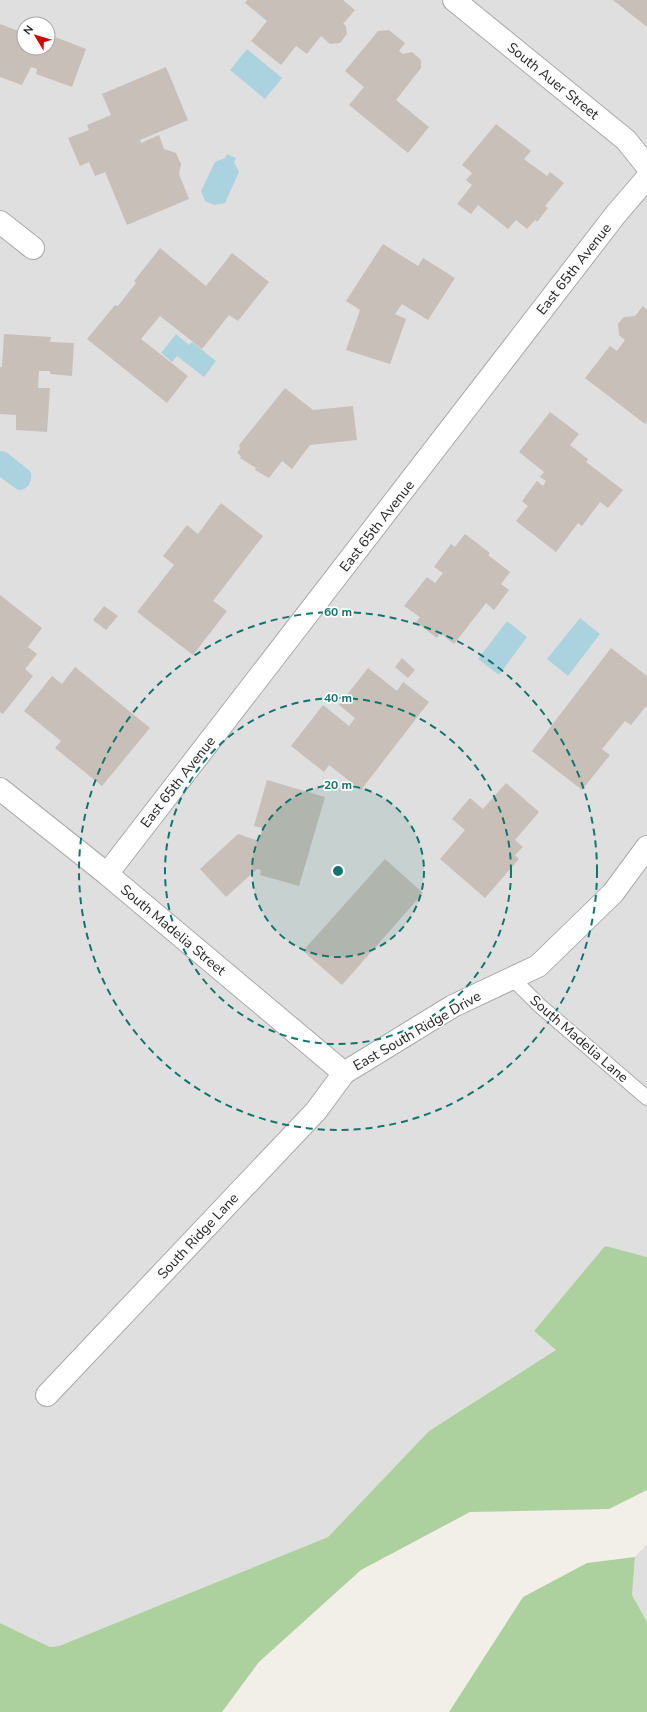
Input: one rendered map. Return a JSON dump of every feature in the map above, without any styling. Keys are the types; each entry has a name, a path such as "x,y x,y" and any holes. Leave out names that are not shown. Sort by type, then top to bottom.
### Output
{"street":[{"name":"South Auer Street","path":"454,0 626,140 647,166"},
{"name":"East 65th Avenue","path":"106,874 616,214 647,178"},
{"path":"0,222 33,248"},
{"name":"South Madelia Street","path":"0,789 106,874 344,1073"},
{"name":"East South Ridge Drive","path":"344,1073 454,1006 538,966 613,893 647,847"},
{"name":"South Ridge Lane","path":"47,1395 316,1111 344,1073"}],"lane":[{"name":"South Madelia Lane","path":"512,978 540,1005 647,1098"}],"shaded area":[{"path":"0,0 647,0 647,1257 605,1247 534,1331 556,1350 429,1431 328,1537 59,1646 50,1647 0,1623"},
{"path":"647,1544 647,1622 632,1595 635,1557"}],"green space":[{"path":"605,1246 647,1257 647,1490 609,1509 470,1512 361,1570 259,1662 222,1712 0,1712 0,1623 50,1647 59,1646 328,1537 429,1431 556,1350 534,1331"},
{"path":"635,1557 632,1595 647,1622 647,1712 449,1712 523,1597 587,1563"}],"water":[{"path":"247,49 282,78 265,99 230,70"},
{"path":"227,154 236,158 234,162 239,172 225,203 214,205 205,201 201,191 215,162 225,158"},
{"path":"176,334 189,345 192,342 216,361 204,377 177,356 172,362 161,353"},
{"path":"0,451 6,452 30,471 31,481 25,489 18,490 0,477"},
{"path":"580,618 600,634 568,676 547,659"},
{"path":"507,621 527,637 499,675 478,659"}],"building":[{"path":"247,0 343,0 355,10 343,24 346,26 347,34 340,43 330,44 321,36 307,54 296,46 281,65 251,41 267,21 245,3"},
{"path":"613,0 647,0 647,27"},
{"path":"0,24 16,30 16,56 56,56 56,37 86,49 72,87 36,74 37,69 31,67 22,85 0,77"},
{"path":"389,30 405,43 399,51 403,54 412,52 421,60 421,68 396,100 429,127 408,153 349,105 364,87 345,71 378,31"},
{"path":"166,67 188,120 140,140 141,143 159,135 164,149 176,153 181,164 179,174 189,199 127,225 105,172 95,176 89,162 80,166 68,138 89,130 87,125 111,115 102,94"},
{"path":"496,124 531,151 524,159 547,176 550,172 564,183 545,206 548,208 537,222 535,220 527,229 516,220 508,229 478,205 471,214 457,204 472,185 466,180 472,173 462,165"},
{"path":"383,244 418,266 423,258 455,278 428,320 402,304 395,314 406,319 390,364 346,350 360,310 346,301"},
{"path":"160,248 206,286 232,253 269,282 238,321 229,315 202,349 160,316 141,339 188,376 167,403 87,339 115,305 118,306 136,283 134,281"},
{"path":"643,306 647,310 647,421 645,424 585,378 610,346 617,351 625,340 619,335 618,324 624,317 635,316"},
{"path":"4,334 51,337 50,342 74,343 72,376 50,374 50,371 39,371 38,388 50,388 47,432 16,430 16,415 0,414 0,367 2,367"},
{"path":"285,388 313,410 353,406 357,440 310,445 292,469 282,461 269,478 255,470 256,468 240,458 241,456 237,453 240,449 239,445"},
{"path":"550,412 579,434 570,445 588,459 586,462 623,490 608,508 600,502 582,526 578,523 556,552 516,521 528,506 522,501 537,481 543,486 546,481 540,477 544,472 519,452"},
{"path":"221,503 263,536 213,601 227,611 193,655 137,612 174,565 163,556 187,525 198,534"},
{"path":"465,534 490,553 488,555 510,572 501,584 509,590 494,610 486,603 454,644 440,633 437,638 416,622 420,617 404,606 427,577 435,583 443,573 434,567 451,544 455,547"},
{"path":"0,595 42,628 28,647 37,654 25,669 33,676 3,714 0,712"},
{"path":"104,606 118,616 106,630 93,620"},
{"path":"611,648 647,676 647,705 631,725 625,721 602,749 610,755 582,790 532,751"},
{"path":"402,658 415,670 408,678 395,667"},
{"path":"75,667 150,728 102,786 55,748 61,741 24,711 52,676 62,684"},
{"path":"368,668 397,691 403,682 429,702 361,790 329,765 324,772 291,746 323,705 349,726 355,718 339,705"},
{"path":"267,780 325,797 299,886 260,875 261,870 257,869 226,897 200,869 238,834 259,841 263,828 254,826"},
{"path":"506,783 539,812 515,840 523,847 515,855 519,859 485,898 440,859 465,830 452,819 470,798 483,809"},
{"path":"385,859 423,893 342,985 303,951"}]}
